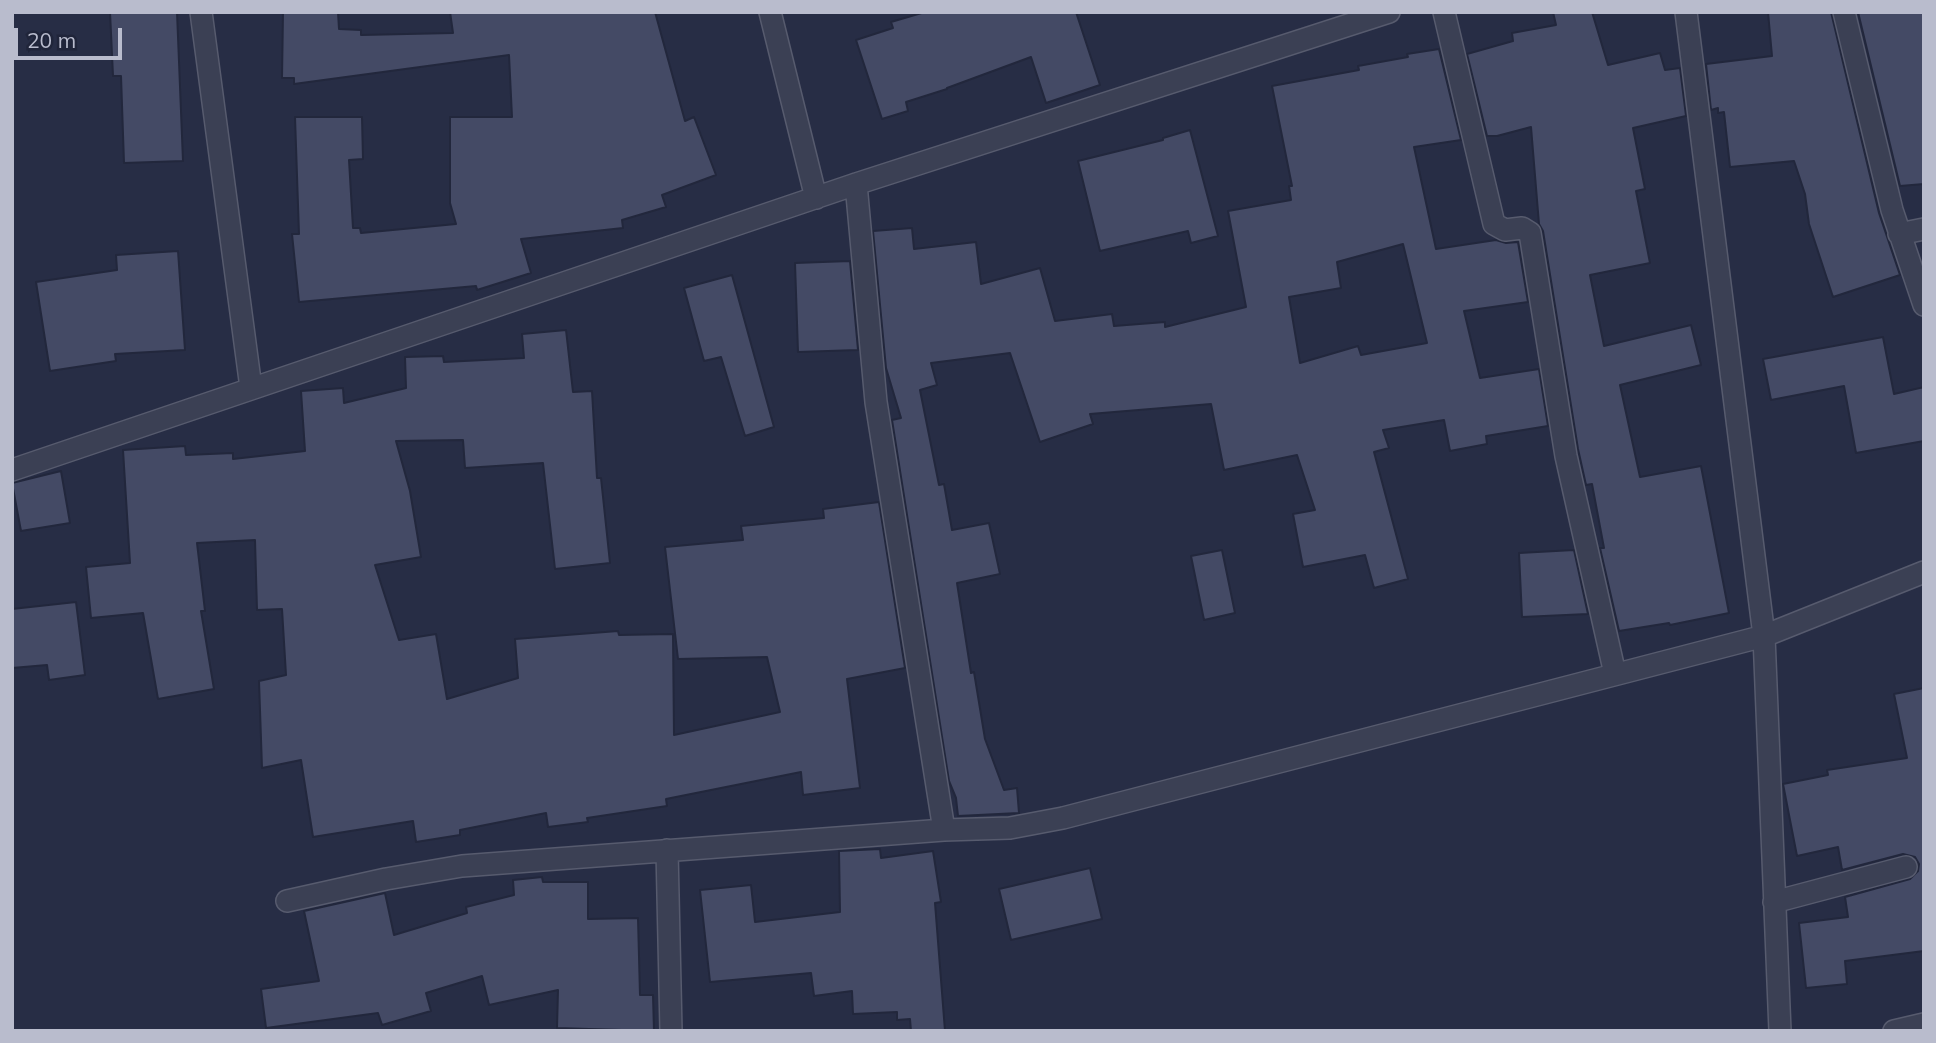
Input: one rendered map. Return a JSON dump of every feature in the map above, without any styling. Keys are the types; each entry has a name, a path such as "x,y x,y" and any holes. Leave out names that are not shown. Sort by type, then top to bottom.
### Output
{"street":[{"path":"201,12 251,388"},
{"path":"770,12 816,198"},
{"path":"12,470 856,184 1389,12"},
{"path":"1444,12 1494,224 1505,230 1522,228 1530,233 1566,456 1615,674"},
{"path":"1686,12 1764,636 1780,1031"},
{"path":"1844,12 1899,234 1924,305"},
{"path":"856,184 876,402 944,830"},
{"path":"1899,234 1924,229"},
{"path":"287,901 386,879 462,866 944,830 1010,828 1063,818 1764,636 1924,572"},
{"path":"667,850 671,1031"},
{"path":"1774,902 1906,867"},
{"path":"1894,1031 1924,1024"}],"building":[{"path":"110,12 177,12 183,161 124,163 121,76 113,76"},
{"path":"283,12 338,12 339,29 361,30 361,35 453,33 450,12 655,12 685,121 694,117 716,175 662,195 666,207 622,220 623,228 521,239 531,273 477,290 476,286 299,302 292,234 299,234 295,117 362,117 363,159 349,160 353,228 360,228 361,233 456,224 450,203 450,117 512,117 509,55 294,84 294,78 282,78"},
{"path":"925,12 1076,12 1100,85 1046,103 1031,57 906,102 908,111 882,119 856,40 893,28 891,22"},
{"path":"1553,12 1592,12 1608,65 1660,53 1665,70 1680,68 1686,116 1633,128 1645,189 1636,191 1650,263 1590,275 1604,346 1691,325 1701,365 1620,385 1640,477 1701,466 1729,613 1670,625 1669,623 1619,631 1600,548 1604,548 1592,484 1586,485 1578,449 1543,231 1539,224 1531,127 1487,136 1467,54 1513,41 1512,33 1556,25"},
{"path":"1768,12 1831,12 1879,213 1900,275 1833,297 1809,224 1805,194 1794,161 1730,167 1724,112 1718,113 1718,108 1711,110 1706,64 1772,56"},
{"path":"1858,12 1924,12 1924,184 1900,186"},
{"path":"1439,49 1461,140 1414,147 1436,249 1496,240 1518,242 1528,302 1464,311 1480,378 1539,369 1548,426 1486,436 1487,444 1450,451 1444,420 1383,430 1389,448 1374,452 1408,579 1374,588 1365,555 1303,567 1293,514 1315,510 1297,455 1224,470 1211,404 1090,414 1093,424 1040,442 1010,353 931,363 937,385 920,390 939,485 944,484 952,530 989,523 1000,574 957,583 971,673 974,672 985,739 1004,790 1017,788 1019,813 958,816 956,798 949,781 892,420 901,418 886,368 873,231 912,228 914,249 976,242 981,284 1040,268 1055,321 1112,314 1114,326 1165,322 1165,327 1246,307 1228,211 1291,200 1289,186 1292,186 1272,86 1359,70 1358,66 1408,57 1407,54","holes":["1403,244 1427,343 1361,355 1358,346 1300,363 1289,297 1341,288 1337,262"]},
{"path":"1190,130 1218,236 1191,243 1188,231 1100,251 1078,161 1163,140"},
{"path":"178,251 185,350 115,354 116,361 50,371 36,282 117,270 116,255"},
{"path":"850,261 858,350 798,352 795,263"},
{"path":"732,275 774,427 745,436 721,357 704,361 684,288"},
{"path":"566,330 573,392 592,391 597,478 601,478 610,563 555,569 543,463 465,468 463,440 396,441 410,491 421,557 375,565 399,640 436,634 447,699 518,678 515,639 618,631 619,635 673,634 674,735 780,712 767,657 678,659 665,547 743,540 741,526 824,518 823,509 879,502 905,668 847,679 860,788 803,795 801,772 666,799 667,806 587,818 588,822 548,827 546,813 460,830 460,835 416,842 413,821 313,837 301,760 262,768 259,681 286,675 282,609 257,610 255,540 197,543 205,611 201,611 214,689 158,699 143,613 91,618 86,567 130,563 123,450 185,446 186,455 233,453 233,459 305,451 301,391 343,388 344,403 406,388 405,357 443,356 444,362 524,358 522,334"},
{"path":"1883,337 1894,394 1924,387 1924,441 1856,453 1844,386 1771,400 1763,359"},
{"path":"61,471 70,523 21,531 12,483"},
{"path":"1222,550 1235,613 1204,620 1191,556"},
{"path":"1574,550 1588,614 1522,617 1519,553"},
{"path":"76,602 85,675 49,680 47,665 12,668 12,609"},
{"path":"1924,688 1924,951 1845,961 1847,984 1806,988 1799,923 1848,917 1845,897 1910,879 1918,871 1919,864 1915,857 1903,854 1842,870 1838,847 1797,856 1783,784 1828,775 1827,770 1907,758 1894,694"},
{"path":"880,849 881,858 933,851 941,902 935,903 945,1031 911,1031 910,1019 897,1020 897,1012 853,1014 852,991 814,996 811,973 710,982 700,890 751,885 755,922 840,912 839,851"},
{"path":"1090,868 1102,919 1011,940 999,889"},
{"path":"542,877 543,882 588,882 588,919 638,918 640,995 653,995 654,1031 557,1028 558,990 489,1005 482,976 426,993 431,1011 382,1025 378,1013 266,1028 261,989 319,981 304,911 385,893 394,935 467,913 466,907 514,895 513,880"}]}
